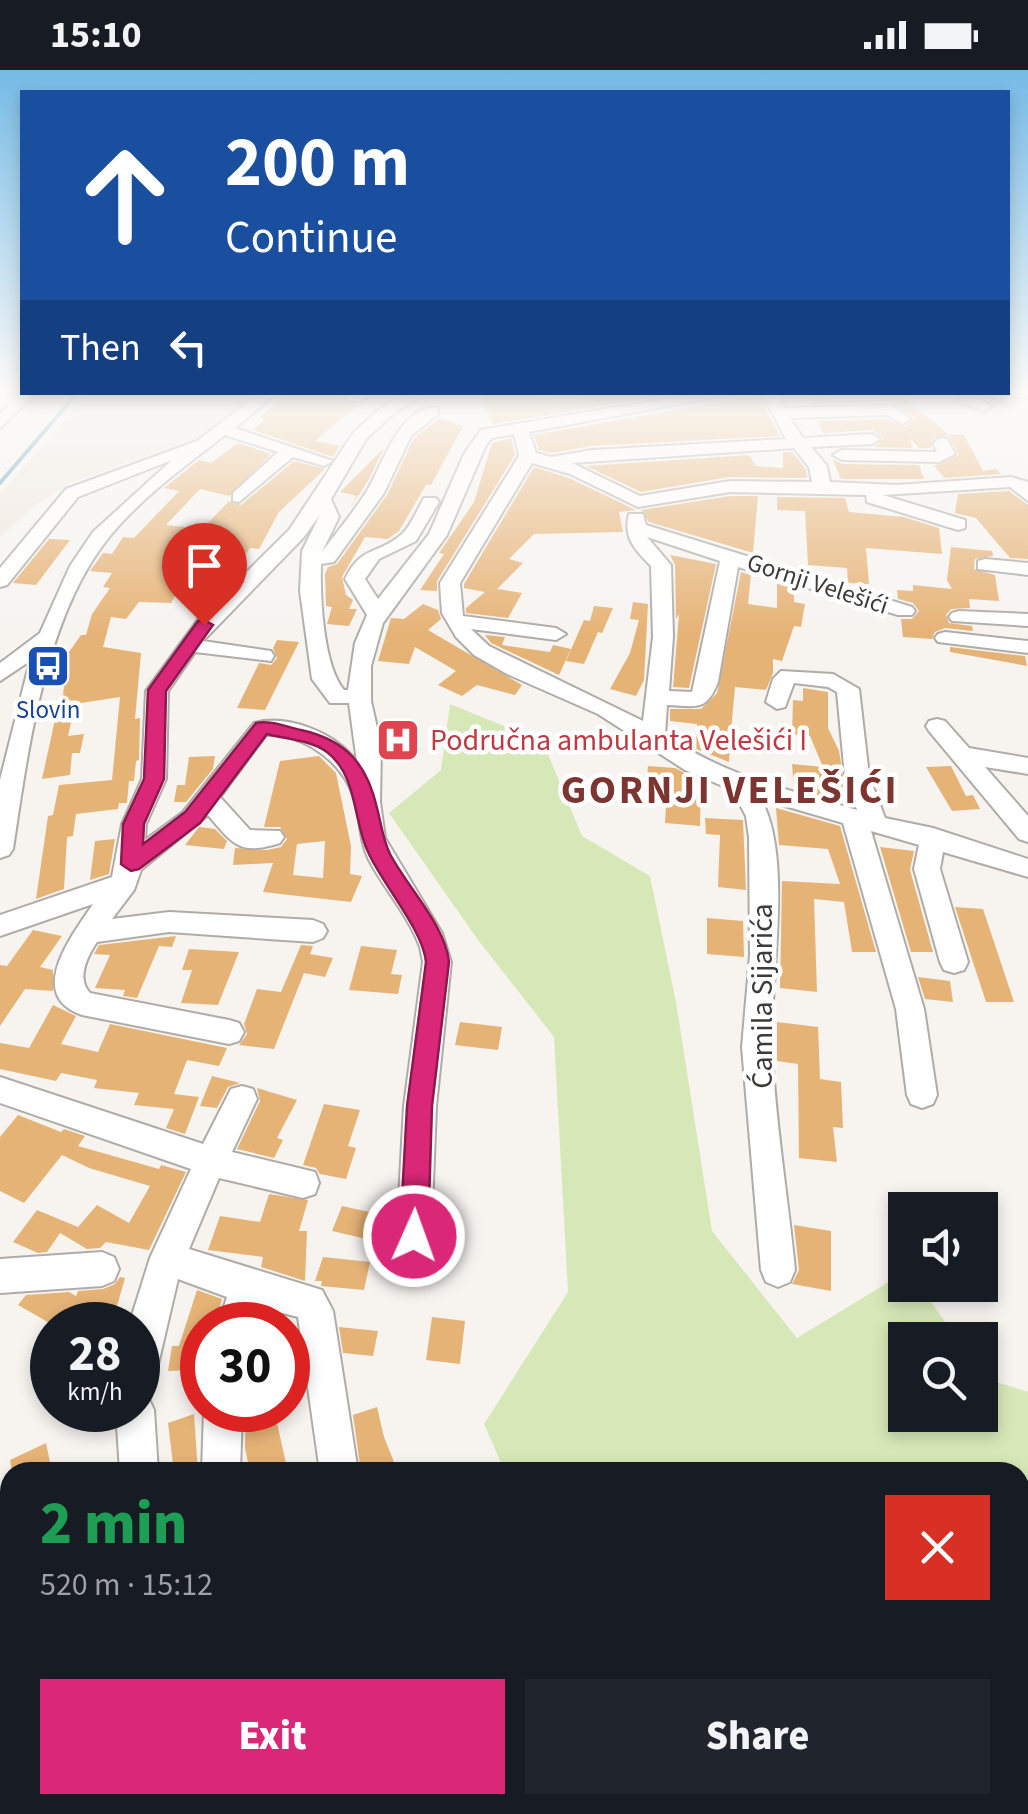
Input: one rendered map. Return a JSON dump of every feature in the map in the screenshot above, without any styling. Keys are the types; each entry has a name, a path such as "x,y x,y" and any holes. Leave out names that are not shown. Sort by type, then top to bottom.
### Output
{"street":[{"path":"0,580 72,492 127,470"},
{"path":"0,848 25,714 77,568 102,534 177,470"},
{"path":"239,496 267,470"},
{"path":"128,873 134,824 154,779 157,690 204,625 296,534 338,470"},
{"path":"312,558 327,558 339,546 386,470"},
{"path":"364,796 370,749 359,695 363,648 376,613 446,522 467,470"},
{"path":"519,470 450,583 448,604 469,639 490,655 608,710 694,767 742,786 933,837 1028,868"},
{"path":"572,470 638,502 684,488 752,483 883,490 1011,482 1021,485 1028,496"},
{"path":"820,470 825,485"},
{"path":"825,485 958,524"},
{"path":"326,491 330,517 312,558 310,591 323,679 338,698 359,695"},
{"path":"254,559 300,500 326,491"},
{"path":"376,613 355,579 361,563 372,553 407,539 430,502"},
{"path":"638,502 634,526 638,542 661,566 664,637 653,738"},
{"path":"446,522 483,528"},
{"name":"Gornji Velešići","path":"634,526 731,555 811,586 905,611"},
{"name":"Gornji Velešići","path":"657,698 700,699 707,682 731,555"},
{"path":"985,565 1028,569"},
{"path":"959,618 1028,620"},
{"path":"456,621 556,634"},
{"path":"0,674 52,634"},
{"path":"945,638 1028,648"},
{"path":"190,645 263,656"},
{"path":"777,702 784,679 789,676 833,681 848,688 864,821 910,1010 922,1095"},
{"path":"229,1032 82,1004 72,994 69,982 72,957 128,873 192,818 258,730 269,726 304,734 336,748 364,796 376,848 406,902 435,941 437,962 420,1106 414,1236"},
{"path":"937,726 1028,833"},
{"path":"962,755 1028,766"},
{"name":"Ćamila Sijarića","path":"742,786 758,816 762,837 764,955 757,1048 778,1270"},
{"path":"207,798 244,840 271,837"},
{"path":"933,837 927,869 954,962"},
{"path":"0,926 128,873"},
{"path":"87,933 169,922 313,932"},
{"path":"154,1302 168,1258 242,1098"},
{"path":"3,1099 212,1162 302,1183"},
{"path":"168,1258 246,1287 310,1302 316,1311 338,1462"},
{"path":"0,1276 102,1269"},
{"path":"242,1302 246,1287"},
{"path":"136,1432 138,1462"},
{"path":"221,1462 223,1432"}],"shaded area":[{"path":"21,470 105,470 72,482 36,505 0,537 0,494"}],"green space":[{"path":"450,704 543,742 582,836 650,876 676,1002 712,1231 797,1338 888,1282 888,1302 931,1302 945,1322 888,1322 888,1432 998,1432 998,1382 1028,1392 1028,1462 501,1462 484,1424 568,1292 554,1037 478,940 389,813 441,770"}],"building":[{"path":"186,470 255,470 229,496 200,489 166,525 202,529 229,501 241,505 283,470 324,470 279,512 259,549 250,548 219,594 178,590 171,603 139,602 126,619 111,617 103,647 141,653 135,719 140,718 139,760 134,781 129,781 127,803 119,803 118,809 76,814 73,836 67,837 64,889 36,899 48,816 53,815 59,785 112,780 120,697 62,706 67,655 81,635 86,635 92,614 110,588 103,587 112,573 90,571 103,553 112,554 123,537 134,538 179,491 164,488"},
{"path":"362,470 373,470 349,510 357,496 340,492"},
{"path":"399,470 439,470 399,531 388,539 365,537 342,577 346,595 353,600 349,609 357,609 349,626 327,624 332,607 326,606 328,567 337,564 387,495"},
{"path":"484,470 505,470 437,581 437,591 420,590 444,554 439,553 474,502"},
{"path":"532,470 569,478 636,510 619,512 623,532 534,534 509,559 523,563 497,589 522,593 508,618 466,613 466,608 485,592 464,588"},
{"path":"595,470 806,470 807,478 729,477 641,492"},
{"path":"837,470 921,470 924,479 841,479"},
{"path":"938,470 997,470 1001,474 945,478"},
{"path":"1009,491 1028,505 1028,559 1010,558 976,518 955,513 958,494"},
{"path":"730,496 758,496 753,553 649,522 641,510"},
{"path":"777,497 845,498 849,512 904,517 939,528 942,554 866,548 869,584 848,583 847,568 808,565 805,511 777,510"},
{"path":"49,539 70,540 36,585 13,583"},
{"path":"951,547 992,551 993,556 975,559 974,569 995,575 999,601 969,599 970,608 951,609 946,615 949,623 972,626 973,631 945,628 935,632 932,639 903,637 901,619 912,619 919,611 913,603 898,599 897,590 913,591 913,585 952,589 947,580"},
{"path":"670,555 716,564 689,688 673,687 679,614 676,619 675,565"},
{"path":"741,572 751,575 748,604 777,608 777,583 794,588 794,602 805,604 801,627 794,626 782,661 773,659 773,673 766,690 735,687 731,731 774,740 770,755 730,747 729,762 696,749 697,724 670,721 670,709 701,709 717,693"},
{"path":"633,602 648,604 644,680 636,696 610,689 630,653 639,620 630,619"},
{"path":"423,604 438,610 441,619 428,630 522,685 515,695 477,685 462,696 438,685 456,671 415,647 409,664 378,661 391,618 404,619"},
{"path":"594,606 613,608 602,633 598,632 584,664 566,661 584,620 590,621"},
{"path":"485,635 505,637 502,645 550,652 553,645 571,649 559,675 491,643"},
{"path":"277,640 299,642 265,710 237,708 259,663 271,665 277,658 273,648"},
{"path":"950,647 1025,656 1027,666 950,652"},
{"path":"803,688 828,692 828,728 839,751 845,787 824,787 825,797 794,788 792,764 823,767 810,736 792,734 793,700 803,701"},
{"path":"73,714 68,736 84,734 80,753 72,753 70,775 42,779 56,715"},
{"path":"412,726 420,750 385,756 382,731"},
{"path":"215,756 213,769 186,802 174,802 177,785 185,785 189,757"},
{"path":"319,756 336,773 351,846 350,874 362,876 351,902 263,892 273,863 233,865 235,848 267,850 281,847 287,839 280,827 264,827 280,761","holes":["325,841 323,878 293,875 297,844"]},
{"path":"648,766 675,768 701,781 700,826 665,823 667,790 646,788"},
{"path":"951,766 966,796 973,795 980,809 952,811 926,767"},
{"path":"776,808 840,826 876,952 852,952 844,902 814,899 817,992 780,988 782,881 840,884 828,849 779,845"},
{"path":"705,818 743,820 746,890 718,887 720,835 706,834"},
{"path":"199,827 215,829 227,841 224,849 185,845"},
{"path":"115,839 109,874 90,880 95,841"},
{"path":"880,847 914,851 910,870 933,952 911,952"},
{"path":"955,907 983,909 1014,1002 986,1002"},
{"path":"707,918 743,921 744,957 707,954"},
{"path":"33,930 62,936 40,967 53,970 53,991 25,989 0,1026 0,965 7,966"},
{"path":"176,936 172,947 159,946 137,998 123,996 125,990 95,988 110,955 94,954 99,945"},
{"path":"301,945 313,946 310,954 333,958 325,977 304,973 274,1049 239,1045 247,1034 244,1024 257,989 281,992"},
{"path":"361,946 397,950 391,974 402,975 398,994 349,990"},
{"path":"189,949 239,952 218,1005 181,1003 192,970 182,970"},
{"path":"918,977 950,981 953,1002 925,999"},
{"path":"53,1005 76,1016 61,1044 98,1052 110,1024 227,1048 219,1066 187,1060 174,1094 199,1097 185,1134 166,1128 174,1109 134,1105 139,1093 94,1088 97,1080 61,1073 56,1081 0,1069 0,1043 29,1048"},
{"path":"460,1022 502,1027 498,1050 455,1045"},
{"path":"777,1022 818,1027 820,1079 841,1082 843,1128 833,1127 837,1162 799,1158 798,1064 777,1061"},
{"path":"212,1076 240,1083 228,1087 217,1108 200,1106"},
{"path":"257,1088 297,1100 277,1138 283,1140 274,1158 237,1149 260,1101"},
{"path":"324,1104 360,1110 348,1146 356,1148 346,1179 320,1174 316,1168 303,1165"},
{"path":"18,1115 61,1132 64,1129 85,1136 78,1146 159,1169 161,1165 186,1172 149,1250 106,1242 100,1248 87,1249 60,1233 47,1252 38,1253 13,1242 37,1210 78,1227 97,1205 129,1223 150,1186 89,1168 62,1155 24,1203 0,1191 0,1137"},
{"path":"269,1194 308,1200 299,1231 307,1231 305,1281 261,1267 263,1257 208,1250 220,1216 260,1222"},
{"path":"342,1206 383,1215 375,1241 332,1231"},
{"path":"794,1225 831,1231 831,1291 792,1284 799,1270"},
{"path":"323,1257 370,1262 364,1290 321,1286 322,1281 315,1281"},
{"path":"120,1277 125,1278 118,1302 30,1302 30,1312 18,1305 26,1295 69,1292 76,1296 78,1291 115,1284"},
{"path":"197,1290 222,1299 221,1302 193,1302"},
{"path":"432,1317 465,1321 460,1364 426,1360"},
{"path":"339,1327 378,1331 373,1356 343,1353"},
{"path":"180,1343 180,1370 168,1371 172,1346"},
{"path":"377,1407 394,1462 360,1462 353,1415"},
{"path":"180,1419 180,1432 195,1432 197,1462 173,1462 168,1423"},
{"path":"245,1432 279,1432 286,1462 248,1462"},
{"path":"46,1443 50,1462 10,1462"}],"waterway":[{"path":"0,483 11,470"}],"place":[{"name":"Slovin","path":"48,666"},
{"name":"Područna ambulanta Velešići I","path":"398,740"}],"district":[{"name":"GORNJI VELEŠIĆI","path":"730,789"}],"route":[{"path":"204,625 157,690 154,779 134,824 131,864 192,818 262,727 304,734 336,748 364,796 376,848 406,902 435,941 437,962 420,1106 414,1236"}]}
